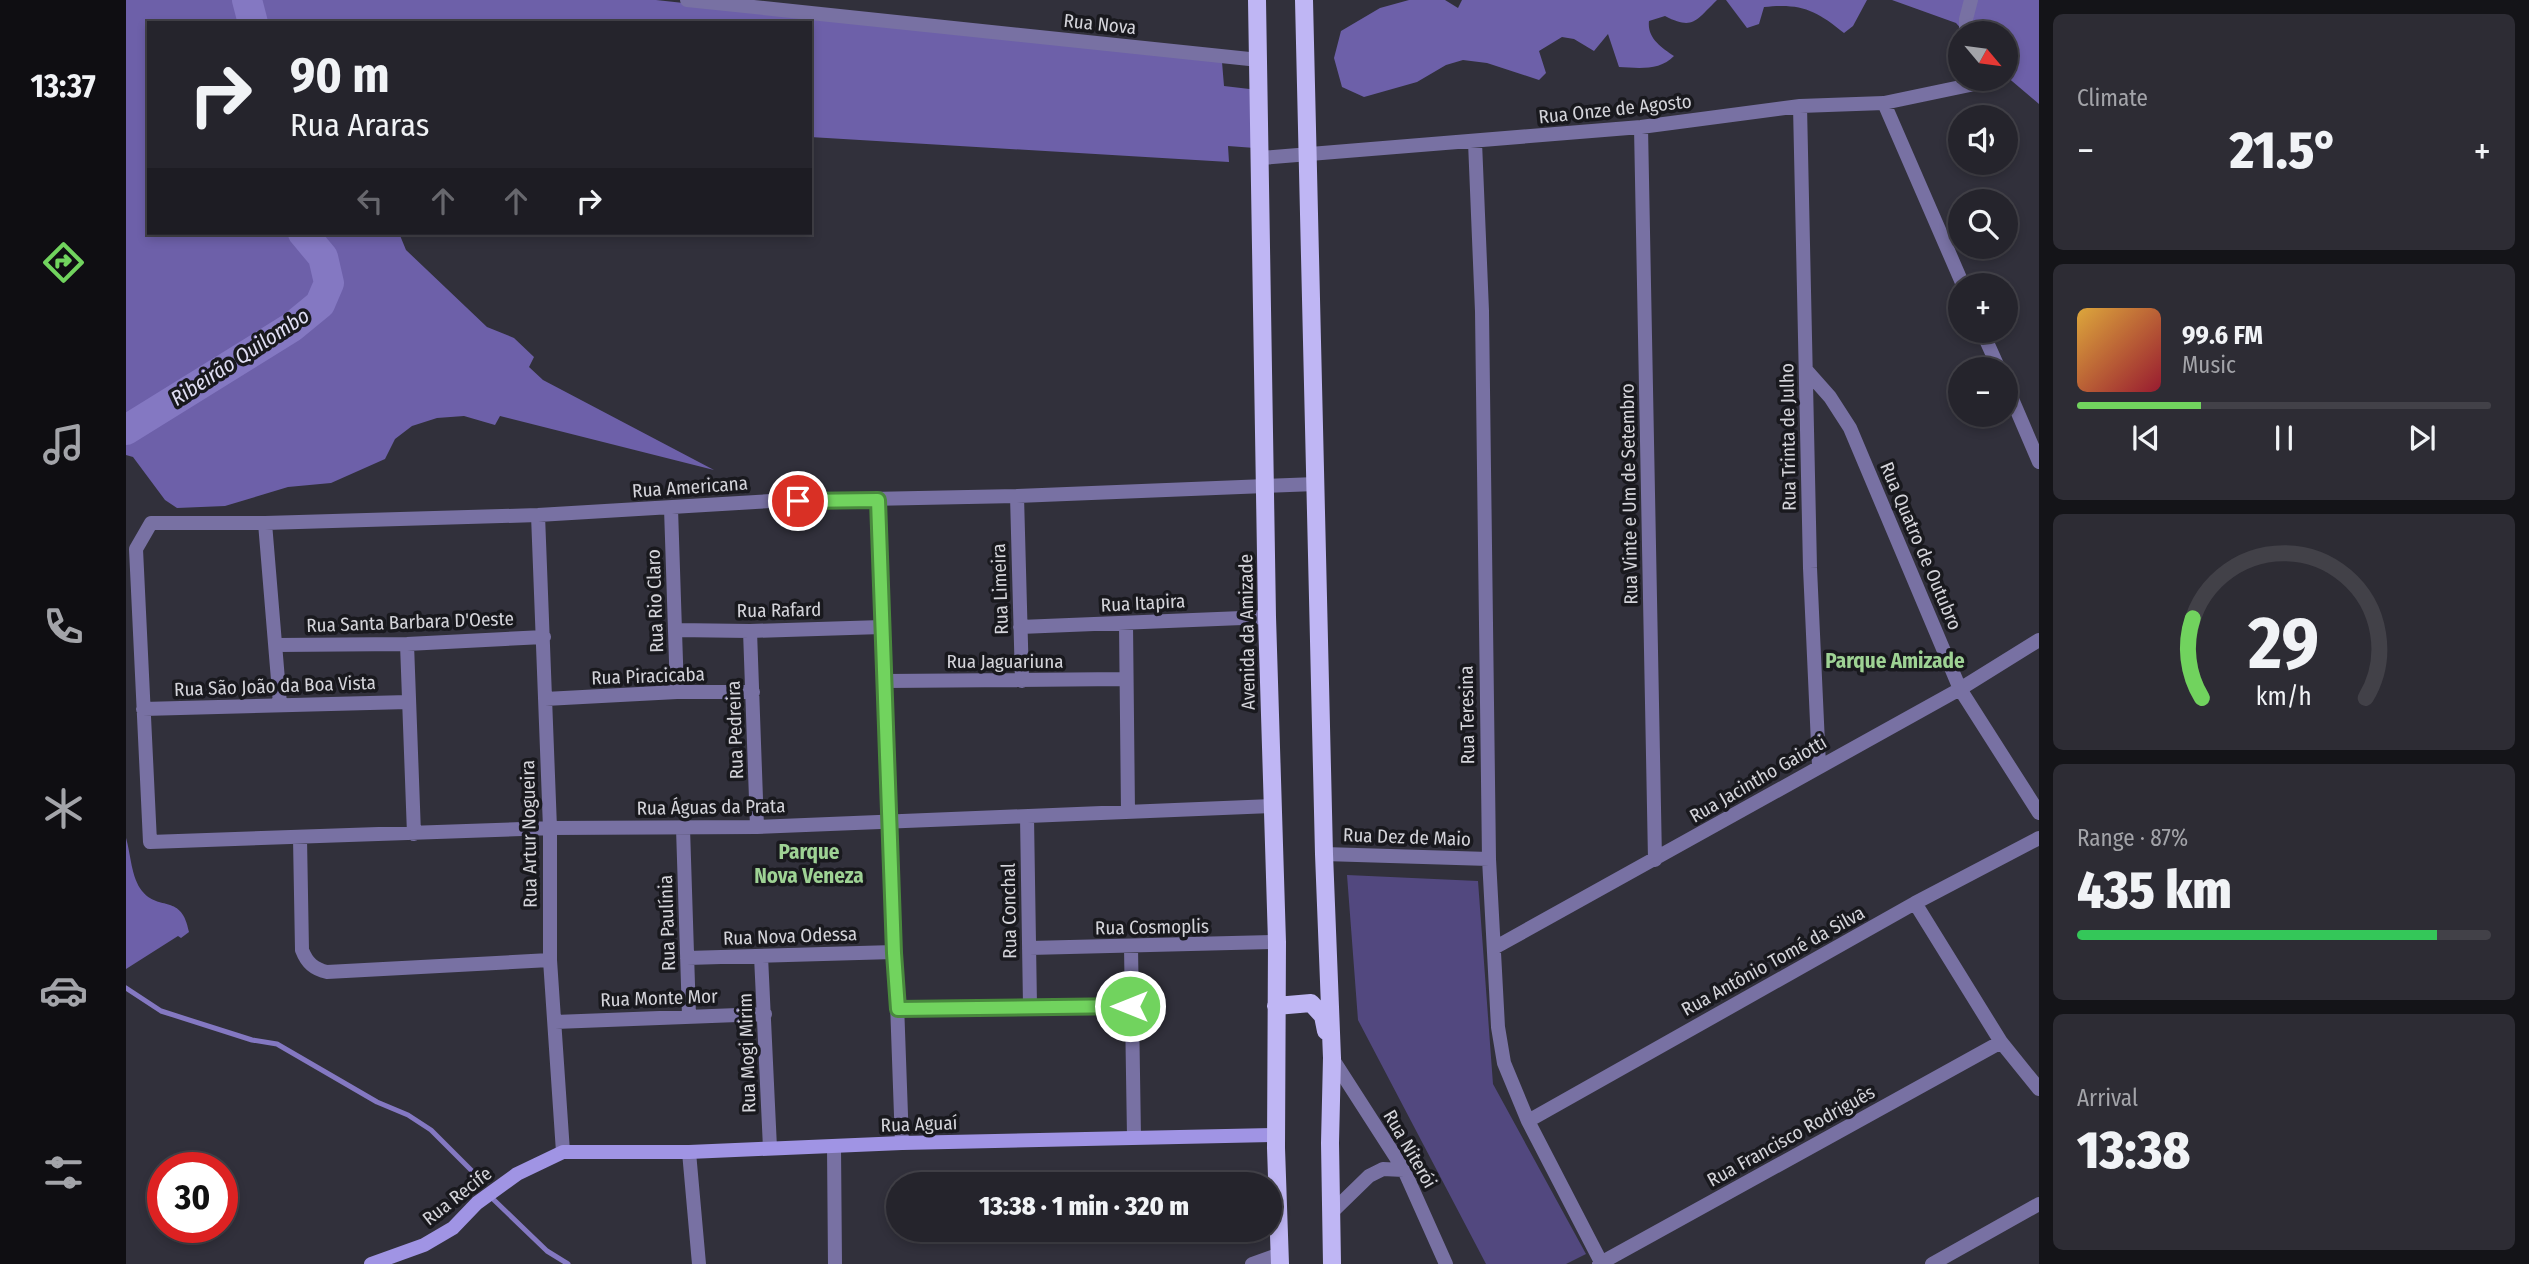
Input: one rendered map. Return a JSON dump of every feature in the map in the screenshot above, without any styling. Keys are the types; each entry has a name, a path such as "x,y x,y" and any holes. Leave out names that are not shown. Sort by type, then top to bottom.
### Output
{"main road":[{"name":"Avenida da Amizade","path":"1257,0 1277,942 1276,1135 1280,1259"},
{"path":"1304,0 1310,154 1324,854 1332,1058 1329,1143 1332,1264"},
{"path":"1276,1006 1311,1003 1317,1007 1323,1016 1332,1058"}],"street":[{"name":"Rua Nova","path":"687,0 1259,60"},
{"path":"1966,21 1971,0"},
{"name":"Rua Onze de Agosto","path":"1261,158 1641,127 1800,106 1884,103 1948,88"},
{"path":"1884,103 1958,273"},
{"name":"Rua Trinta de Julho","path":"1800,106 1810,568 1819,766"},
{"name":"Rua Vinte e Um de Setembro","path":"1641,127 1655,860"},
{"name":"Rua Teresina","path":"1475,142 1482,311 1489,859 1498,1027 1504,1063 1528,1121 1601,1264"},
{"name":"Rua Quatro de Outubro","path":"1806,370 1830,397 1850,428 1960,689 2039,813"},
{"path":"2018,413 2039,462"},
{"name":"Rua Americana","path":"143,709 136,549 151,523 265,523 538,515 771,501 1017,496 1315,484"},
{"name":"Rua Limeira","path":"1017,496 1022,681"},
{"path":"878,500 902,1143"},
{"name":"Rua Rio Claro","path":"671,508 677,692"},
{"name":"Rua Artur Nogueira","path":"538,515 550,828 550,960 563,1152"},
{"path":"265,523 280,704"},
{"name":"Rua Itapira","path":"1020,627 1268,617"},
{"path":"1126,624 1128,812"},
{"name":"Rua Rafard","path":"676,630 882,627"},
{"name":"Rua Pedreira","path":"750,631 757,827"},
{"name":"Rua Santa Barbara D'Oeste","path":"277,645 407,644 544,637"},
{"name":"Rua Jacintho Gaiotti","path":"1494,948 1960,689 2039,640"},
{"path":"407,644 414,834"},
{"name":"Rua Jaguariuna","path":"885,681 1125,680"},
{"name":"Rua Piracicaba","path":"545,699 677,692 753,692"},
{"name":"Rua São João da Boa Vista","path":"143,709 408,702"},
{"name":"Rua Águas da Prata","path":"143,709 150,842 550,828 757,827 1273,807"},
{"name":"Rua Conchal","path":"1027,817 1030,1006"},
{"name":"Rua Paulínia","path":"683,828 689,1016"},
{"path":"300,838 302,950 306,959 318,970 327,972 550,960"},
{"name":"Rua Antônio Tomé da Silva","path":"1528,1121 1915,903 2039,838"},
{"name":"Rua Dez de Maio","path":"1324,854 1489,859"},
{"path":"1915,903 2001,1042 2039,1089"},
{"name":"Rua Cosmoplis","path":"1029,948 1277,942"},
{"path":"1131,947 1134,1137"},
{"name":"Rua Nova Odessa","path":"687,958 894,953"},
{"name":"Rua Mogi Mirim","path":"761,956 770,1148"},
{"path":"898,1009 1130,1006"},
{"name":"Rua Monte Mor","path":"555,1022 765,1014"},
{"name":"Rua Francisco Rodriguês","path":"1601,1264 2001,1042"},
{"name":"Rua Niterói","path":"1332,1058 1404,1170 1446,1264"},
{"name":"Rua Aguaí","path":"563,1152 689,1152 902,1143 1276,1135"},
{"path":"834,1147 835,1264"},
{"name":"Rua Recife","path":"371,1264 424,1245 453,1228 477,1203 517,1174 563,1152"},
{"path":"689,1152 699,1264"},
{"path":"1331,1213 1369,1176 1383,1168 1404,1170"},
{"path":"1932,1264 2039,1204"},
{"path":"1252,1264 1280,1259"}],"shaded area":[{"path":"126,0 656,0 1222,62 1224,86 1258,90 1255,148 1228,146 1229,162 812,137 812,21 147,21 147,235 400,235 406,250 487,327 514,338 534,357 529,367 543,380 714,470 500,416 495,425 464,416 437,418 412,426 395,439 385,459 331,483 288,487 225,506 177,508 165,500 133,457 126,455"},
{"path":"1409,0 1445,0 1458,8 1462,0 1717,0 1699,18 1689,23 1665,16 1649,21 1653,37 1674,56 1655,66 1619,67 1608,34 1594,51 1574,39 1562,37 1539,51 1546,73 1539,80 1487,63 1463,60 1446,65 1417,82 1364,97 1342,87 1334,58 1341,31 1380,8"},
{"path":"1726,0 1867,0 1853,26 1844,33 1816,14 1788,6 1764,7 1759,24 1747,28"},
{"path":"1892,0 2039,0 2039,104 2018,86 2018,21 1950,21"},
{"path":"126,838 133,873 142,891 156,901 176,907 186,920 189,932 181,938 178,936 126,969"},
{"path":"1347,875 1478,881 1493,1084 1586,1254 1566,1264 1486,1264 1358,1020"}],"waterway":[{"name":"Ribeirão Quilombo","path":"247,0 252,21"},
{"name":"Ribeirão Quilombo","path":"126,430 292,327 320,304 329,283 323,257 305,235"},
{"path":"126,988 161,1011 252,1040 277,1044 431,1130 475,1174"},
{"path":"494,1200 547,1251 568,1264"}],"district":[{"name":"Parque Amizade","path":"1895,661"},
{"name":"Parque Nova Veneza","path":"809,864"}],"route":[{"path":"798,501 878,500 898,1009 1130,1006"}]}
